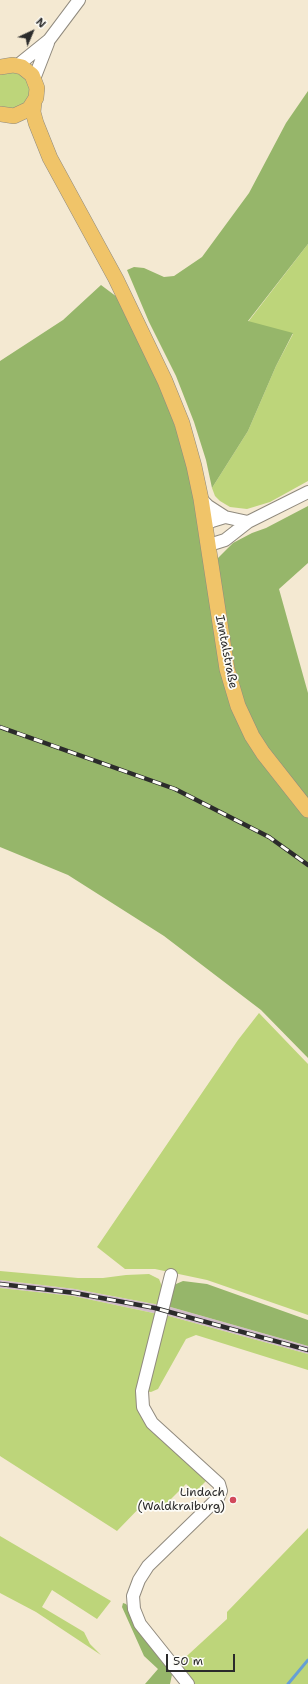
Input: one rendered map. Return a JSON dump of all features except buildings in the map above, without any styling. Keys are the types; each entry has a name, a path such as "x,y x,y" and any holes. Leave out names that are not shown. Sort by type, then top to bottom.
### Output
{"main road":[{"path":"6,64 26,69 34,78 37,93 33,112 50,158"},
{"path":"7,115 26,112 34,103"},
{"path":"7,115 29,127 50,158"},
{"name":"Inntalstraße","path":"50,158 116,279 165,381 182,423 194,466 201,499 209,545 226,669 245,721 263,754 308,810"}],"street":[{"path":"34,78 49,40 79,0"},
{"path":"6,64 49,40"},
{"path":"209,545 225,540 248,522 308,492"},
{"path":"201,499 208,506 225,517 248,522"},
{"path":"205,525 225,517"},
{"path":"171,1275 142,1390 143,1407 152,1423 219,1484 220,1491 218,1498 148,1566 136,1586 133,1602 136,1616 145,1631 188,1684"}],"shaded area":[{"path":"0,1280 75,1289 160,1305 158,1314 73,1296 0,1288"},
{"path":"167,1306 308,1346 308,1354 165,1315"}],"green space":[{"path":"4,72 24,74 33,92 21,109 5,109 0,106 0,74"},
{"path":"308,91 308,244 248,321 293,333 276,366 248,431 212,488 206,460 194,422 176,376 149,322 127,270 134,267 144,268 164,277 174,276 202,257 249,193 286,123"},
{"path":"308,244 308,481 270,502 247,509 230,507 215,496 212,488 248,431 276,366 293,334 248,322"},
{"path":"101,285 121,300 161,384 189,468 228,688 308,816 308,1058 261,1010 164,936 68,875 0,847 0,361 63,320"},
{"path":"308,506 308,563 279,589 308,693 308,804 268,754 235,685 215,561 233,543"},
{"path":"259,1013 308,1064 308,1315 207,1280 155,1269 125,1269 97,1247 238,1040"},
{"path":"0,1271 78,1278 103,1278 149,1274 159,1279 163,1289 160,1305 75,1289 0,1280"},
{"path":"183,1281 207,1284 308,1320 308,1346 167,1306 171,1289 176,1284"},
{"path":"0,1288 73,1296 158,1314 141,1408 209,1478 195,1492 186,1484 159,1511 147,1500 117,1531 0,1456"},
{"path":"165,1315 308,1354 308,1370 196,1335 186,1339 158,1389 151,1392 145,1391"},
{"path":"308,1528 308,1684 192,1684 177,1665 227,1619 227,1612"},
{"path":"0,1536 111,1601 97,1619 52,1590 42,1607 84,1632 90,1644 101,1655 36,1612 0,1593"},
{"path":"123,1603 126,1604 173,1670 170,1684 145,1684 158,1669 144,1656 122,1607"}],"waterway":[{"path":"288,1684 308,1660"}],"railway":[{"path":"0,727 175,789 269,837 308,865"},
{"path":"0,1284 75,1293 155,1308 308,1350"}],"place":[{"name":"Lindach (Waldkraiburg)","path":"233,1500"}]}
